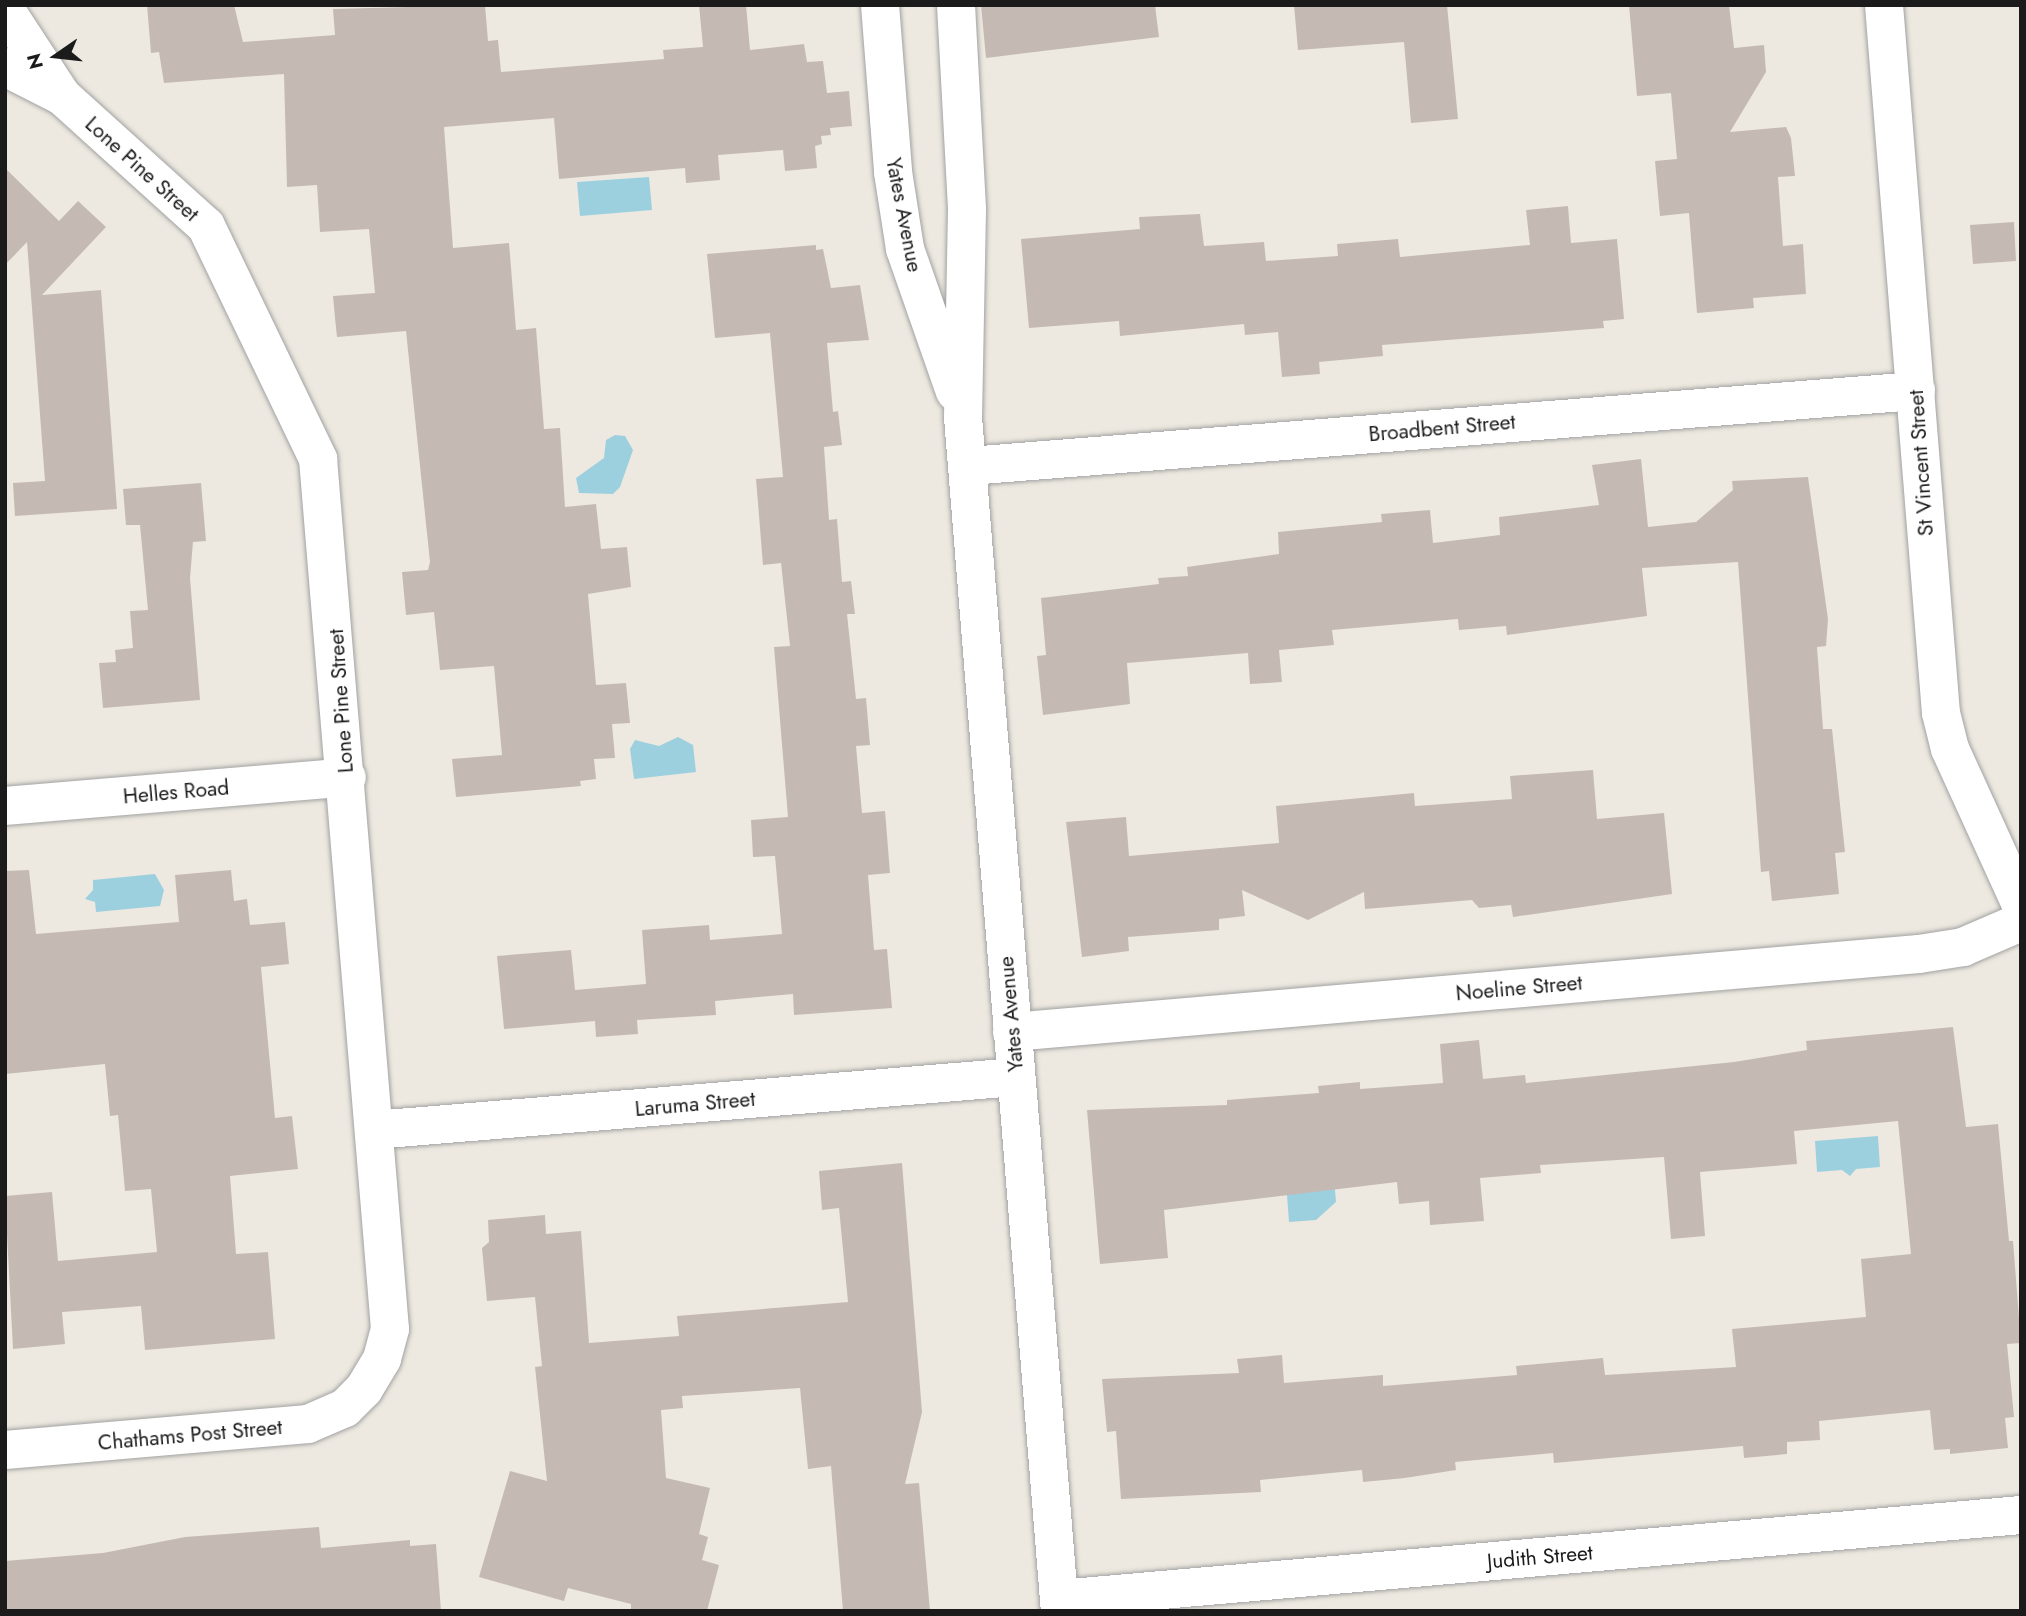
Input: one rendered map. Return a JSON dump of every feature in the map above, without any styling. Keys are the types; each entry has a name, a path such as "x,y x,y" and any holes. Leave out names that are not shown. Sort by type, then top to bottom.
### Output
{"street":[{"name":"Yates Avenue","path":"880,5 893,172 905,249 963,417"},
{"name":"Yates Avenue","path":"956,5 967,210 963,417 1059,1605"},
{"name":"St Vincent Street","path":"1884,5 1944,731 2021,905"},
{"name":"Lone Pine Street","path":"5,9 62,96"},
{"name":"Lone Pine Street","path":"5,66 62,96 206,226 311,440 325,500 390,1329 382,1359 364,1389"},
{"name":"Broadbent Street","path":"969,466 1916,391"},
{"name":"Helles Road","path":"5,806 347,777"},
{"name":"Noeline Street","path":"1012,1032 1919,954 1964,947 2021,922"},
{"name":"Laruma Street","path":"374,1130 1016,1077"},
{"name":"Chathams Post Street","path":"5,1450 308,1424 345,1408 364,1389"},
{"name":"Judith Street","path":"1059,1605 2021,1515"}],"water":[{"path":"649,177 652,210 580,216 577,182"},
{"path":"615,435 625,436 633,450 620,487 613,494 579,493 576,478 604,458 606,440"},
{"path":"678,737 693,745 696,772 634,779 630,749 635,740 659,746"},
{"path":"155,874 164,890 160,906 96,912 95,902 85,899 93,890 93,880"},
{"path":"1878,1136 1880,1167 1856,1169 1850,1176 1842,1170 1817,1172 1815,1141"},
{"path":"1334,1178 1336,1202 1316,1220 1289,1222 1286,1182"}],"building":[{"path":"147,5 234,5 243,42 335,35 333,9 485,5 488,41 498,40 501,72 664,59 663,50 703,47 699,5 746,5 750,50 804,44 807,62 823,61 827,93 849,91 852,126 830,128 831,135 821,136 822,144 815,146 817,168 785,171 783,150 718,155 720,180 686,183 685,168 559,179 554,118 444,127 453,248 509,243 516,330 536,328 544,429 560,428 565,507 596,504 601,549 627,547 631,587 588,594 596,685 626,683 630,723 612,724 615,758 594,759 596,779 580,781 581,786 456,797 452,759 502,755 494,666 440,670 434,612 406,615 402,572 428,570 430,562 406,331 337,337 335,318 333,296 375,293 369,229 320,232 317,185 287,187 284,74 164,83 159,52 151,53"},
{"path":"981,5 1155,5 1159,37 986,58"},
{"path":"1294,5 1447,5 1458,119 1411,123 1404,42 1298,50"},
{"path":"1629,5 1729,5 1734,48 1764,45 1766,72 1730,132 1786,127 1791,138 1795,176 1778,177 1783,246 1803,244 1806,294 1753,298 1754,308 1697,313 1689,213 1660,216 1655,161 1677,159 1671,93 1637,96"},
{"path":"5,168 59,221 78,201 106,227 42,295 101,290 117,509 15,516 13,483 45,481 27,242 5,265"},
{"path":"1568,206 1571,243 1617,239 1624,319 1603,321 1604,328 1382,345 1383,356 1319,362 1320,374 1282,377 1278,332 1245,335 1244,324 1120,336 1119,321 1029,328 1021,239 1140,229 1139,217 1200,214 1204,246 1264,242 1266,261 1338,256 1337,244 1398,239 1400,257 1530,245 1526,210"},
{"path":"2014,222 2016,261 1973,264 1970,225"},
{"path":"816,245 816,250 823,249 831,288 860,285 869,340 827,343 833,412 838,411 842,445 824,447 829,520 837,519 842,582 851,581 855,614 847,614 856,699 866,698 870,745 856,746 862,813 885,811 890,873 868,875 874,950 887,949 892,1008 794,1015 793,994 715,1001 716,1015 637,1020 638,1034 596,1037 595,1021 504,1029 497,956 571,950 575,990 646,984 642,930 709,925 710,940 782,934 775,856 753,857 751,820 788,817 774,647 790,646 781,563 763,565 756,479 783,477 770,333 715,338 707,254"},
{"path":"1641,459 1648,527 1696,522 1733,490 1732,481 1808,477 1828,619 1826,646 1817,647 1823,729 1832,729 1845,852 1835,853 1839,894 1772,901 1769,871 1761,872 1738,562 1642,568 1647,616 1507,635 1506,626 1459,630 1458,619 1332,630 1334,645 1279,650 1282,682 1250,684 1248,653 1127,663 1130,704 1043,715 1037,656 1046,655 1041,598 1159,584 1158,578 1188,576 1187,567 1279,554 1278,532 1382,522 1381,514 1430,510 1433,543 1500,535 1499,517 1599,505 1592,465"},
{"path":"201,483 206,541 193,542 190,578 200,700 103,708 99,663 116,662 115,650 133,648 130,611 148,610 140,525 126,525 123,489"},
{"path":"1593,770 1597,819 1664,813 1672,894 1513,917 1511,905 1479,908 1472,900 1365,909 1364,892 1308,920 1242,890 1245,916 1219,919 1219,930 1128,937 1129,951 1082,957 1066,822 1126,817 1129,856 1279,843 1276,806 1414,793 1415,806 1512,799 1510,776"},
{"path":"29,870 36,934 179,922 175,875 231,870 234,901 247,899 250,925 285,922 289,964 261,967 275,1118 292,1116 298,1169 230,1176 236,1254 268,1252 275,1339 145,1350 141,1306 62,1312 65,1344 13,1349 5,1196 52,1192 58,1261 157,1252 151,1189 125,1191 118,1115 110,1116 105,1064 5,1074 5,871"},
{"path":"1953,1027 1966,1127 1998,1124 2009,1241 2013,1241 2021,1343 2007,1344 2014,1417 2005,1418 2008,1448 1950,1454 1950,1449 1934,1450 1930,1410 1819,1421 1820,1440 1787,1442 1787,1454 1744,1458 1743,1446 1554,1463 1553,1453 1455,1462 1456,1470 1405,1478 1363,1482 1362,1470 1260,1480 1261,1492 1121,1499 1116,1431 1107,1432 1102,1379 1239,1373 1237,1359 1282,1355 1284,1383 1383,1375 1383,1386 1517,1375 1516,1366 1603,1358 1605,1375 1736,1367 1732,1329 1866,1317 1861,1259 1911,1254 1898,1121 1794,1131 1797,1164 1700,1172 1705,1236 1671,1239 1664,1157 1540,1165 1541,1173 1480,1178 1484,1221 1430,1225 1429,1201 1399,1204 1397,1182 1164,1210 1168,1258 1100,1264 1087,1110 1227,1105 1227,1100 1319,1093 1318,1086 1360,1082 1360,1089 1443,1083 1440,1044 1479,1040 1483,1079 1525,1075 1526,1083 1734,1062 1807,1050 1806,1041"},
{"path":"902,1163 922,1412 905,1484 919,1483 930,1611 843,1611 831,1466 808,1469 800,1388 682,1396 683,1408 661,1410 666,1478 710,1488 699,1534 708,1537 702,1560 719,1565 707,1611 631,1611 631,1604 568,1588 564,1601 479,1577 510,1471 547,1481 535,1367 542,1366 535,1297 487,1301 482,1248 489,1242 488,1220 545,1215 546,1234 581,1231 589,1343 679,1336 677,1316 848,1302 839,1208 822,1210 819,1171"},
{"path":"319,1527 321,1548 410,1540 410,1546 436,1544 441,1611 5,1611 5,1561 103,1553 185,1537"}]}
